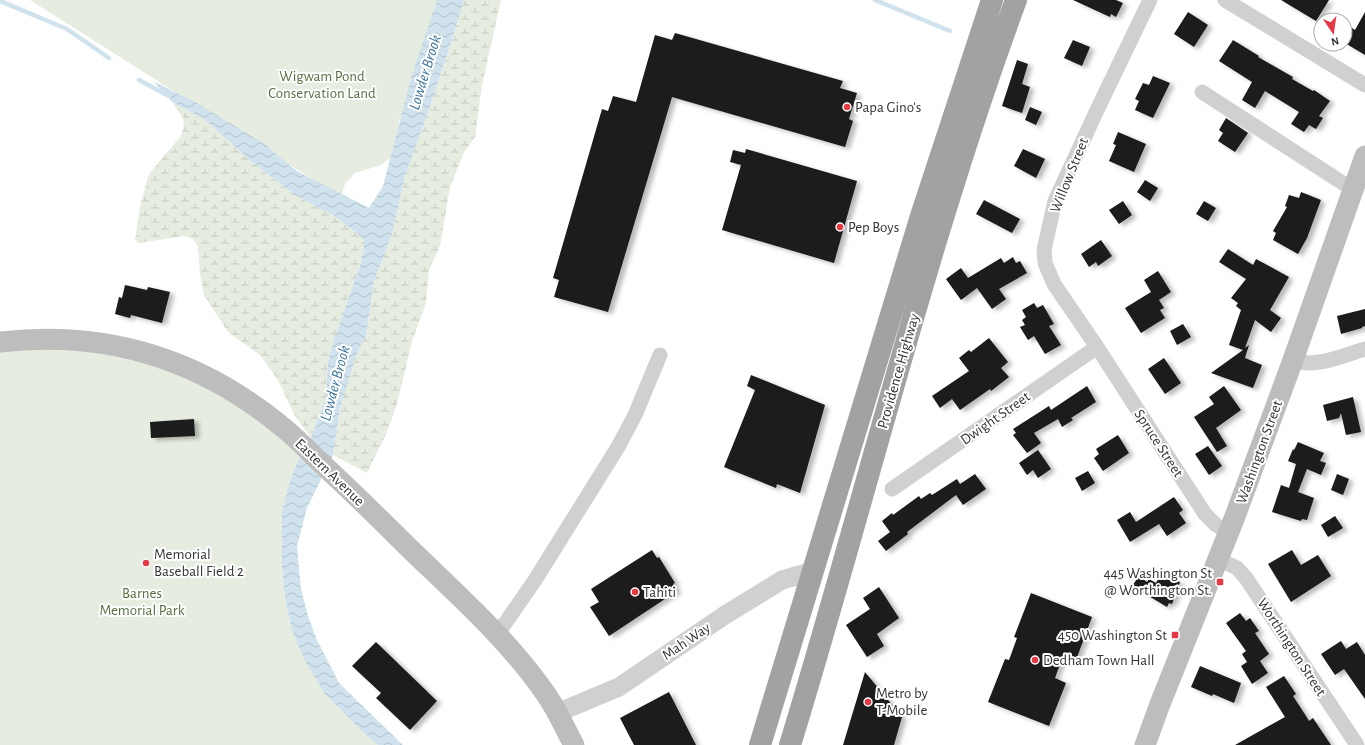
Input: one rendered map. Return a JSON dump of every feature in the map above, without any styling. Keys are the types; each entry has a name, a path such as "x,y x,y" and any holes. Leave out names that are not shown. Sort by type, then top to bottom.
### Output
{"highway":[{"name":"Providence Highway","path":"760,745 922,216 992,0"},
{"name":"Providence Highway","path":"790,745 934,245 1016,0"}],"main road":[{"name":"Washington Street","path":"1145,745 1229,532 1293,360 1352,189 1365,156"},
{"name":"Eastern Avenue","path":"0,342 45,339 93,342 141,352 161,357 201,374 239,395 281,426 341,481 497,635 527,668 544,691 574,745"}],"street":[{"name":"Willow Street","path":"1097,347 1054,284 1045,263 1044,250 1056,201 1098,108 1150,0"},
{"path":"1225,0 1365,85"},
{"path":"1202,92 1352,189"},
{"name":"Dwight Street","path":"892,489 1097,347"},
{"name":"Spruce Street","path":"1097,347 1205,514 1216,525 1229,532"},
{"path":"1293,360 1299,363 1312,364 1365,349"},
{"path":"497,635 535,580 618,447 635,416 660,355"},
{"name":"Worthington Street","path":"1218,559 1237,568 1246,578 1357,745"},
{"name":"Mah Way","path":"557,713 618,687 725,614 782,580 814,571"}],"green space":[{"name":"Wigwam Pond Conservation Land","path":"30,0 453,0 405,113 399,120 394,155 381,165 355,173 345,184 341,197"},
{"path":"464,0 501,0 482,85 475,137 464,152 450,187 440,246 429,270 426,303 412,341 397,404 386,434 367,473 333,455 340,408 356,356 366,335 374,282 392,234 405,176 431,104"},
{"path":"172,102 204,119 252,162 295,195 336,217 358,234 364,241 364,249 360,266 335,336 328,361 326,397 311,438 294,414 278,380 260,355 228,332 204,295 200,274 198,246 193,239 184,236 139,243 135,240 140,206 149,174 181,136 184,125 183,118"},
{"name":"Barnes Memorial Park","path":"0,342 161,357 306,448 295,467 282,511 282,567 285,599 292,630 363,732 378,745 0,745"}],"water":[{"name":"Lowder Brook","path":"437,0 464,0 431,104 405,176 392,234 374,282 366,335 356,356 340,408 333,455 307,508 297,546 301,589 308,616 317,640 339,683 403,745 378,745 325,694 304,659 292,630 285,599 282,567 282,511 287,491 295,467 311,438 326,397 328,361 335,336 360,266 364,249 364,241 358,234 336,217 295,195 252,162 204,119 172,102 153,81 193,101 263,143 297,171 369,208 383,186 411,78"}],"building":[{"path":"1073,0 1116,0 1123,3 1116,17 1111,14 1110,17"},
{"path":"1281,0 1329,0 1322,12 1313,12 1313,19"},
{"path":"1188,12 1208,25 1194,47 1174,34"},
{"path":"1365,12 1365,55 1353,48 1353,29 1355,30"},
{"path":"675,33 843,81 840,88 857,93 849,119 853,121 845,147 672,97 608,312 554,297 559,280 553,278 602,109 608,111 613,96 636,102 655,35 672,40"},
{"path":"1073,40 1090,47 1082,66 1064,58"},
{"path":"1233,40 1259,56 1258,57 1293,77 1292,79 1313,91 1314,90 1330,101 1319,116 1323,118 1316,129 1309,125 1304,132 1291,124 1299,112 1265,91 1255,108 1242,100 1252,82 1219,61"},
{"path":"1017,60 1028,64 1022,84 1030,87 1022,113 1002,106"},
{"path":"1153,76 1170,83 1153,118 1135,110 1139,101 1135,99 1143,83 1149,85"},
{"path":"1030,107 1042,112 1036,125 1025,120"},
{"path":"1226,118 1248,133 1235,152 1218,141 1223,133 1219,130"},
{"path":"1118,132 1146,144 1134,172 1109,161 1116,145 1113,144"},
{"path":"746,149 857,181 834,263 722,230 741,165 730,162 733,150 745,153"},
{"path":"1023,149 1045,159 1036,178 1014,166"},
{"path":"1145,180 1158,188 1150,201 1137,192"},
{"path":"1301,192 1321,200 1307,238 1298,254 1273,240 1276,233 1273,231 1287,207 1285,206 1289,195 1299,198"},
{"path":"984,200 1020,219 1012,233 976,214"},
{"path":"1123,201 1132,215 1119,224 1109,210"},
{"path":"1204,201 1216,208 1208,221 1196,214"},
{"path":"1101,240 1112,256 1098,266 1096,262 1089,267 1081,254"},
{"path":"1228,249 1253,265 1256,259 1289,277 1270,310 1281,318 1271,332 1255,320 1245,348 1249,345 1245,358 1262,365 1253,388 1211,373 1243,350 1229,345 1241,310 1236,306 1238,303 1231,298 1246,279 1219,262"},
{"path":"1013,257 1016,263 1020,261 1027,273 999,289 1006,299 992,309 977,288 961,300 946,279 961,268 968,278 1001,258 1004,263"},
{"path":"1158,271 1171,292 1159,300 1164,308 1160,310 1165,318 1141,333 1125,308 1151,292 1144,280"},
{"path":"125,285 147,290 148,287 170,292 162,323 131,315 130,318 115,314 119,297 122,298"},
{"path":"1034,303 1037,308 1043,305 1054,324 1049,326 1061,345 1045,354 1034,336 1028,340 1020,327 1025,325 1022,320 1026,317 1022,310"},
{"path":"1365,309 1365,326 1341,334 1337,316"},
{"path":"1183,324 1191,337 1177,345 1170,331"},
{"path":"989,338 1008,362 1001,368 1009,377 991,391 990,389 960,410 952,399 940,408 932,396 969,371 959,358 969,350 971,352"},
{"path":"1164,358 1181,383 1165,394 1148,369"},
{"path":"751,375 825,405 800,493 777,484 776,488 724,467 755,390 747,386"},
{"path":"1087,386 1096,402 1071,418 1073,420 1062,427 1058,419 1034,433 1041,443 1027,453 1013,435 1016,433 1013,429 1049,406 1051,410"},
{"path":"1224,386 1241,410 1216,428 1227,446 1217,452 1194,417 1214,404 1209,397"},
{"path":"1353,397 1361,432 1346,435 1341,413 1339,418 1327,421 1323,405"},
{"path":"194,419 195,436 151,438 150,422"},
{"path":"1118,435 1129,453 1103,471 1094,458 1099,454 1096,449"},
{"path":"1298,442 1324,453 1320,461 1326,463 1321,475 1307,469 1298,492 1314,498 1307,520 1302,519 1301,521 1272,512 1281,485 1289,488 1296,464 1288,461"},
{"path":"1208,446 1222,466 1209,475 1195,454"},
{"path":"1038,450 1051,469 1038,478 1033,470 1027,475 1019,463"},
{"path":"1088,471 1095,483 1082,491 1075,478"},
{"path":"975,474 986,489 963,505 956,495 907,532 908,534 886,551 878,541 890,532 882,521 892,513 893,515 919,496 921,499 930,493 932,495 957,479 960,484"},
{"path":"1337,474 1349,479 1343,495 1331,490"},
{"path":"1174,497 1183,510 1179,513 1186,523 1167,536 1159,524 1130,542 1117,520 1130,512 1136,522"},
{"path":"1335,516 1343,528 1328,537 1321,525"},
{"name":"Tahiti","path":"652,550 657,558 659,557 675,583 673,584 677,591 609,636 590,607 599,602 591,589"},
{"path":"1292,550 1301,565 1318,555 1331,576 1291,602 1268,564"},
{"path":"1139,576 1147,582 1149,579 1156,583 1160,576 1180,582 1172,604 1169,603 1167,607 1132,586"},
{"path":"879,587 899,618 877,634 884,646 867,657 846,625 870,609 863,598"},
{"name":"Dedham Town Hall","path":"1031,593 1092,617 1076,660 1063,656 1055,678 1066,683 1049,726 988,702 1005,659 1009,660 1017,638 1014,637"},
{"path":"1240,613 1246,621 1250,618 1259,631 1255,633 1269,654 1260,661 1268,673 1252,684 1241,666 1247,662 1242,654 1246,651 1226,623"},
{"path":"1341,641 1346,649 1357,642 1365,655 1365,699 1344,669 1335,675 1321,654"},
{"path":"376,642 437,701 410,730 376,698 381,693 352,666"},
{"path":"1200,666 1241,683 1234,703 1191,687"},
{"path":"865,672 902,717 894,745 843,745"},
{"path":"1284,676 1296,694 1293,696 1309,721 1313,718 1331,745 1235,745 1285,717 1266,687"},
{"path":"669,692 696,745 634,745 620,718"}],"waterway":[{"path":"875,0 950,31"},
{"path":"0,1 67,29 109,58"},
{"path":"139,80 169,96"}],"place":[{"name":"Papa Gino's","path":"847,107"},
{"name":"Pep Boys","path":"840,227"},
{"name":"Memorial Baseball Field 2","path":"146,563"},
{"name":"445 Washington St @ Worthington St.","path":"1220,582"},
{"name":"Tahiti","path":"635,592"},
{"name":"450 Washington St","path":"1175,635"},
{"name":"Dedham Town Hall","path":"1035,660"},
{"name":"Metro by T-Mobile","path":"868,702"}]}
